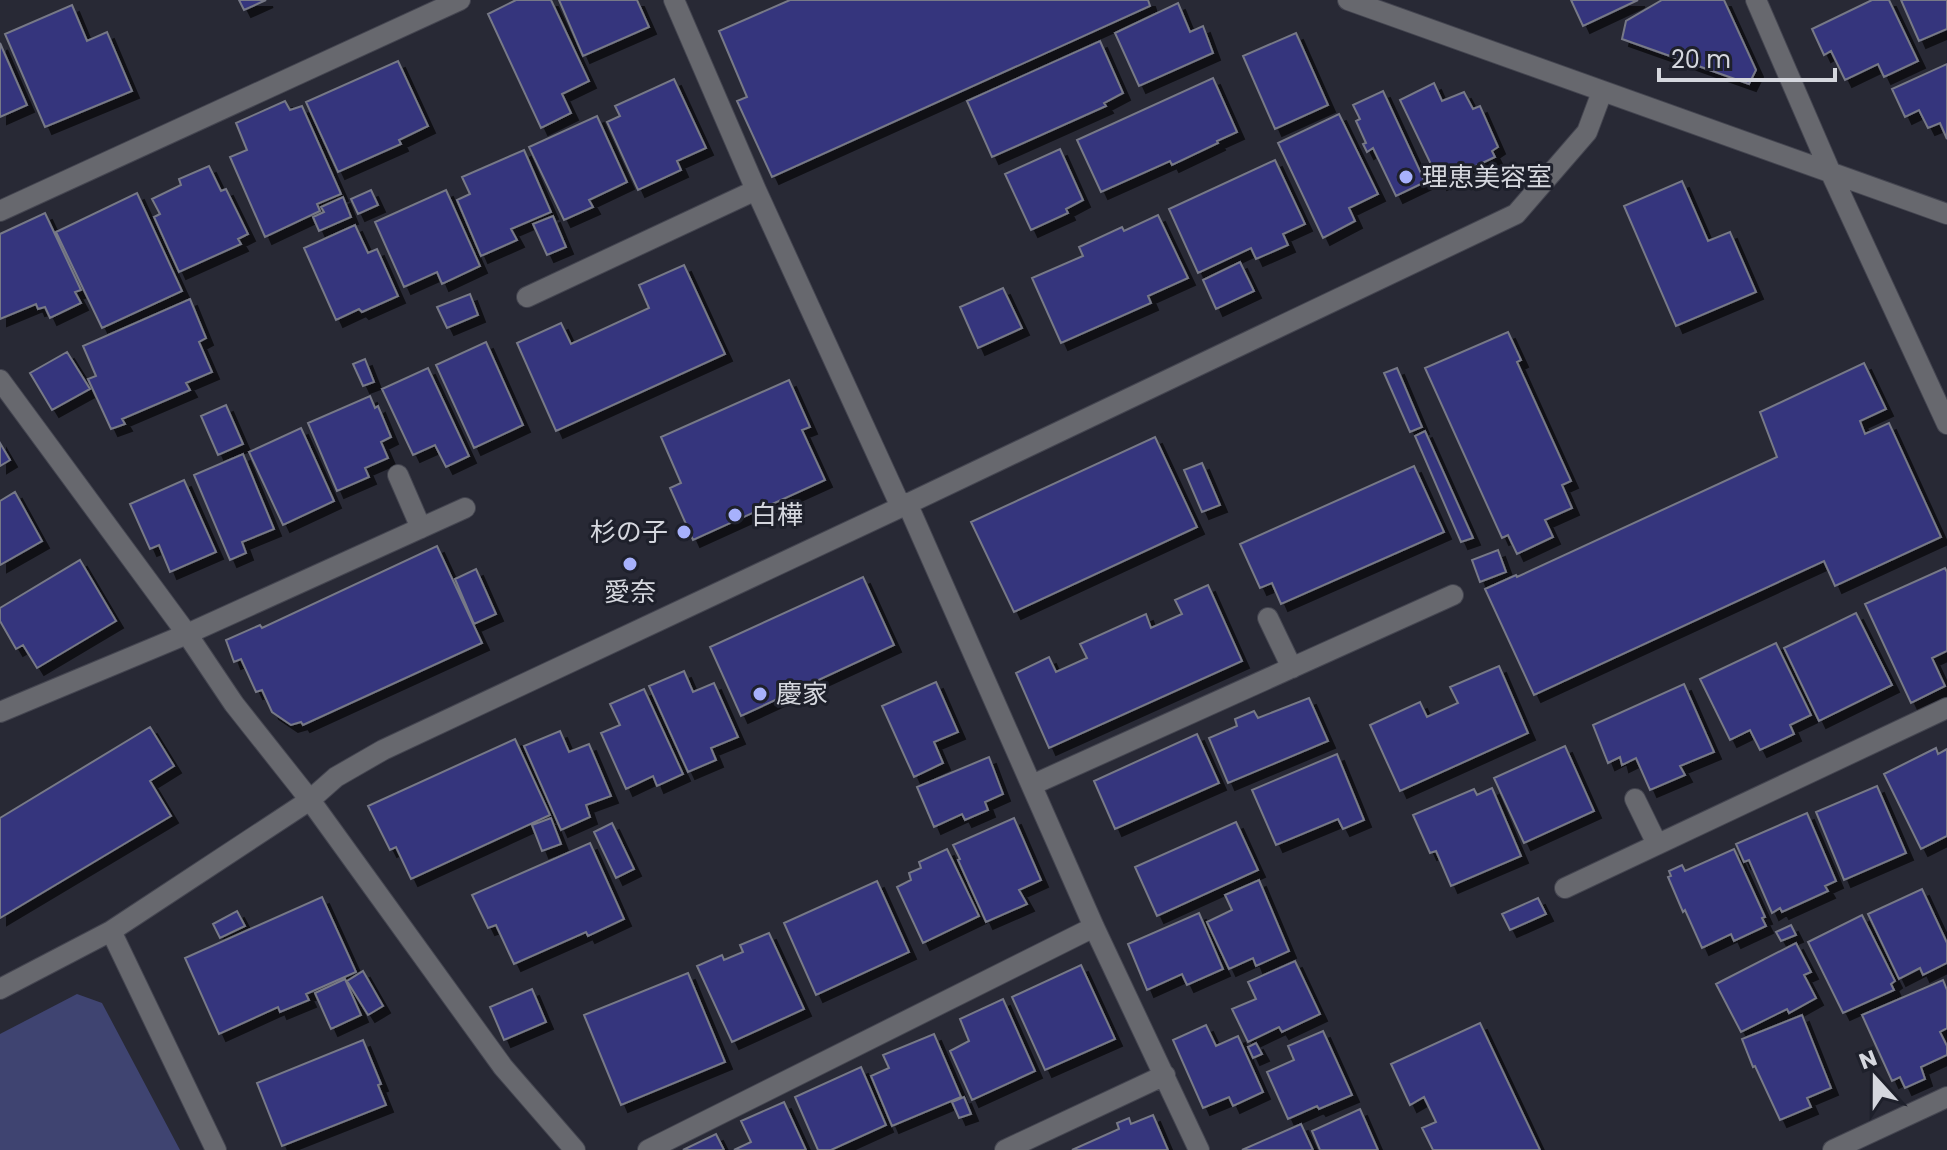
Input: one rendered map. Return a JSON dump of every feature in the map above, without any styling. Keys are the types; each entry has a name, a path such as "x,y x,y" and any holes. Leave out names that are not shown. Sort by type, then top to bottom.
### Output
{"street":[{"path":"0,211 460,0"},
{"path":"674,0 756,190 1199,1150"},
{"path":"1348,0 1947,214"},
{"path":"1756,0 1830,171 1947,424"},
{"path":"0,989 111,931 310,800 336,777 383,750 1516,214 1587,132 1602,92"},
{"path":"527,297 756,190"},
{"path":"0,380 187,634 234,704 310,800 503,1067 575,1150"},
{"path":"398,475 421,528"},
{"path":"0,712 187,634 465,508"},
{"path":"1032,785 1453,595"},
{"path":"1268,618 1292,668"},
{"path":"1565,888 1947,708"},
{"path":"1635,799 1657,844"},
{"path":"648,1150 1094,927"},
{"path":"111,931 216,1150"},
{"path":"1005,1150 1165,1075"},
{"path":"1833,1150 1947,1097"}],"shaded area":[{"path":"77,994 102,1003 180,1150 0,1150 0,1034"}],"building":[{"path":"239,0 266,0 244,10"},
{"path":"516,0 551,0 589,81 562,94 571,113 541,128 488,14"},
{"path":"559,0 637,0 649,27 583,56"},
{"path":"790,0 1148,0 1150,6 772,177 737,101 747,97 719,31"},
{"path":"1571,0 1638,0 1583,26"},
{"path":"1662,0 1724,0 1756,70 1749,84 1622,39 1626,21"},
{"path":"1872,0 1889,0 1918,61 1884,77 1878,64 1845,80 1831,51 1824,55 1812,29"},
{"path":"1901,0 1947,0 1947,29 1919,41"},
{"path":"1178,3 1190,32 1203,26 1213,53 1139,86 1115,33"},
{"path":"72,5 87,41 107,32 132,91 45,127 5,34"},
{"path":"1296,33 1328,105 1275,129 1243,56"},
{"path":"1100,41 1123,93 1104,103 1106,106 992,157 967,101"},
{"path":"0,43 27,105 0,117"},
{"path":"398,61 428,126 399,140 401,144 338,172 306,102"},
{"path":"1947,64 1947,139 1940,123 1928,128 1919,110 1905,117 1892,89"},
{"path":"1213,78 1237,132 1172,165 1170,161 1101,192 1077,140"},
{"path":"674,79 706,148 677,161 681,170 638,190 607,122 620,116 615,106"},
{"path":"1434,83 1442,101 1464,92 1473,109 1480,106 1498,147 1492,151 1495,157 1440,183 1400,100"},
{"path":"1383,91 1425,182 1396,196 1373,148 1367,152 1363,144 1366,143 1356,121 1360,119 1353,105"},
{"path":"285,101 290,110 302,106 341,194 317,204 320,211 265,237 230,157 247,150 236,123"},
{"path":"1339,114 1378,194 1349,208 1355,221 1323,238 1278,143"},
{"path":"597,116 627,182 589,200 593,207 564,220 529,147"},
{"path":"1060,149 1083,200 1066,209 1068,213 1031,230 1005,174"},
{"path":"524,150 551,212 511,229 517,240 481,256 457,200 470,194 462,177"},
{"path":"1275,160 1305,224 1283,234 1288,245 1256,259 1251,248 1198,273 1169,209"},
{"path":"209,166 221,191 226,189 248,234 238,239 241,244 179,272 154,217 160,214 152,199 181,185 179,179"},
{"path":"1682,181 1708,241 1730,232 1756,292 1676,326 1624,206"},
{"path":"371,190 378,205 358,214 351,199"},
{"path":"446,190 480,266 442,284 437,272 404,287 375,222"},
{"path":"137,193 182,291 102,328 56,232"},
{"path":"343,197 351,217 319,231 313,217 324,212 321,207"},
{"path":"45,213 81,290 75,292 81,303 50,318 45,307 38,309 36,304 0,319 0,234"},
{"path":"1158,215 1188,278 1148,296 1151,303 1061,343 1032,278 1083,256 1079,247"},
{"path":"553,216 566,247 547,255 533,224"},
{"path":"355,225 368,253 377,249 398,296 336,320 304,248"},
{"path":"1240,262 1254,291 1216,309 1203,280"},
{"path":"684,265 725,354 556,431 517,343 561,323 571,344 649,308 639,285"},
{"path":"1003,288 1022,328 978,348 960,307"},
{"path":"470,294 478,315 447,328 437,307"},
{"path":"190,299 206,338 199,342 212,372 186,383 190,390 122,419 125,424 111,429 88,379 96,376 83,346"},
{"path":"1508,332 1521,360 1517,362 1571,481 1562,485 1572,508 1545,520 1553,537 1517,554 1508,535 1502,538 1425,368"},
{"path":"486,342 523,425 474,448 436,365"},
{"path":"67,352 90,389 52,410 30,373"},
{"path":"365,359 374,382 363,386 353,364"},
{"path":"1864,363 1886,409 1860,421 1865,434 1889,423 1941,537 1835,586 1824,561 1534,695 1485,589 1777,457 1760,412"},
{"path":"428,368 469,456 446,467 435,445 413,455 382,389"},
{"path":"1397,368 1422,427 1410,432 1384,373"},
{"path":"789,380 810,427 802,430 825,480 693,540 670,488 681,483 661,437"},
{"path":"370,396 375,408 378,406 391,437 381,442 388,458 365,468 369,477 337,491 308,423"},
{"path":"226,405 243,444 218,455 201,416"},
{"path":"301,428 334,501 283,525 249,452"},
{"path":"1425,431 1473,538 1461,542 1415,436"},
{"path":"1155,437 1197,527 1014,612 971,522"},
{"path":"0,443 10,460 0,466"},
{"path":"243,454 274,529 242,542 246,553 230,560 194,475"},
{"path":"1202,463 1220,505 1202,512 1184,470"},
{"path":"1414,466 1444,532 1281,604 1272,583 1260,588 1240,544"},
{"path":"184,480 216,552 170,572 159,545 150,549 130,504"},
{"path":"15,492 42,541 0,565 0,501"},
{"path":"437,546 482,643 303,725 301,722 291,725 272,712 262,690 256,692 241,659 234,662 226,640 260,625 262,628"},
{"path":"1498,550 1506,572 1480,582 1472,560"},
{"path":"80,560 116,621 37,668 23,645 16,649 0,621 0,608"},
{"path":"1945,568 1947,651 1932,658 1945,686 1911,703 1865,604"},
{"path":"476,569 496,614 474,624 455,579"},
{"path":"863,577 894,645 741,716 710,647"},
{"path":"1208,585 1242,661 1049,748 1016,673 1049,657 1056,672 1087,658 1080,644 1146,614 1151,628 1182,614 1175,600"},
{"path":"1856,613 1892,685 1819,721 1784,648"},
{"path":"1776,643 1811,715 1790,725 1794,734 1760,750 1750,730 1730,740 1700,679"},
{"path":"1499,666 1528,733 1400,791 1370,725 1420,702 1427,717 1458,703 1450,687"},
{"path":"684,671 693,692 714,683 738,737 711,748 716,760 688,772 649,686"},
{"path":"936,682 958,732 934,742 943,763 914,777 882,706"},
{"path":"1684,684 1714,752 1680,766 1685,775 1650,790 1636,758 1622,765 1620,757 1608,763 1593,725"},
{"path":"644,689 683,774 657,786 653,776 626,789 601,733 620,725 610,704"},
{"path":"1309,698 1328,741 1228,783 1209,738 1237,726 1235,719 1254,711 1258,718"},
{"path":"150,727 174,766 150,781 171,816 0,918 0,818"},
{"path":"560,731 569,752 589,744 611,796 586,805 590,817 561,830 524,746"},
{"path":"1197,734 1219,783 1115,829 1094,781"},
{"path":"515,739 550,815 411,879 396,847 390,850 368,806"},
{"path":"1565,746 1594,811 1524,843 1494,778"},
{"path":"1936,748 1938,754 1947,749 1947,836 1921,849 1884,774"},
{"path":"1337,754 1364,820 1343,829 1338,819 1276,845 1252,790"},
{"path":"989,757 1003,794 985,802 988,810 965,820 962,814 934,827 917,787"},
{"path":"1877,786 1906,853 1844,880 1816,812"},
{"path":"1492,788 1521,856 1451,886 1436,851 1430,853 1413,815 1474,789 1477,795"},
{"path":"1807,813 1836,881 1825,886 1828,891 1782,912 1780,908 1772,913 1749,860 1744,862 1736,844"},
{"path":"551,818 561,844 542,851 532,825"},
{"path":"1014,818 1041,880 1019,890 1027,904 986,922 953,845"},
{"path":"1236,822 1258,870 1157,916 1135,867"},
{"path":"612,823 634,869 616,878 594,832"},
{"path":"590,843 624,919 514,964 496,925 488,928 472,895"},
{"path":"947,849 979,916 923,943 897,887 911,880 909,873 921,868 919,862"},
{"path":"1734,849 1765,917 1762,918 1766,926 1734,941 1731,934 1702,948 1668,877 1671,876 1669,871 1682,865 1685,871"},
{"path":"1259,880 1289,951 1256,966 1253,958 1229,969 1207,922 1232,910 1225,895"},
{"path":"877,881 909,952 816,995 784,923"},
{"path":"1922,889 1947,943 1947,963 1923,975 1920,968 1899,979 1868,914"},
{"path":"322,897 356,972 306,994 309,1000 280,1012 278,1007 219,1034 185,958"},
{"path":"1538,898 1546,914 1510,930 1502,914"},
{"path":"237,911 245,926 220,938 213,924"},
{"path":"1199,913 1223,969 1187,985 1182,974 1147,990 1128,944"},
{"path":"1862,915 1895,981 1891,984 1894,990 1843,1013 1808,942"},
{"path":"1791,925 1796,935 1781,941 1776,932"},
{"path":"769,933 804,1009 732,1042 697,966 722,955 724,960 743,952 740,945"},
{"path":"1796,943 1811,972 1804,975 1816,998 1789,1013 1787,1009 1741,1032 1716,984"},
{"path":"1295,961 1320,1014 1282,1032 1279,1027 1248,1042 1232,1009 1256,999 1248,982"},
{"path":"1081,965 1115,1039 1045,1070 1012,997"},
{"path":"363,971 383,1006 368,1015 347,981"},
{"path":"688,973 725,1062 621,1105 584,1015"},
{"path":"345,979 361,1015 331,1029 315,993"},
{"path":"1943,980 1947,990 1947,1028 1940,1032 1947,1046 1947,1055 1921,1067 1925,1079 1905,1088 1900,1077 1892,1081 1862,1015"},
{"path":"532,989 546,1022 504,1040 490,1007"},
{"path":"1003,999 1035,1071 972,1100 950,1051 969,1041 960,1019"},
{"path":"1802,1015 1831,1088 1807,1098 1811,1107 1780,1120 1742,1039"},
{"path":"1480,1023 1540,1150 1433,1150 1422,1128 1436,1122 1424,1097 1410,1105 1391,1064"},
{"path":"1206,1025 1216,1046 1238,1036 1263,1092 1233,1106 1229,1097 1203,1108 1173,1040"},
{"path":"1323,1031 1352,1095 1288,1119 1267,1072 1294,1060 1288,1046"},
{"path":"934,1034 961,1097 892,1126 871,1076 889,1068 883,1055"},
{"path":"363,1040 386,1105 282,1146 257,1083"},
{"path":"1256,1043 1262,1054 1253,1058 1248,1047"},
{"path":"861,1067 886,1125 831,1150 818,1150 795,1097"},
{"path":"964,1097 971,1114 959,1118 952,1102"},
{"path":"784,1102 806,1150 734,1150 751,1142 741,1121"},
{"path":"1360,1109 1378,1150 1320,1150 1312,1131"},
{"path":"1153,1115 1168,1150 1072,1150 1119,1129 1117,1123 1129,1118 1131,1124"},
{"path":"1301,1124 1313,1150 1242,1150"},
{"path":"716,1134 724,1150 683,1150"}],"place":[{"name":"理恵美容室","path":"1406,177"},
{"name":"白樺","path":"735,515"},
{"name":"杉の子","path":"684,532"},
{"name":"愛奈","path":"630,564"},
{"name":"慶家","path":"760,694"}]}
